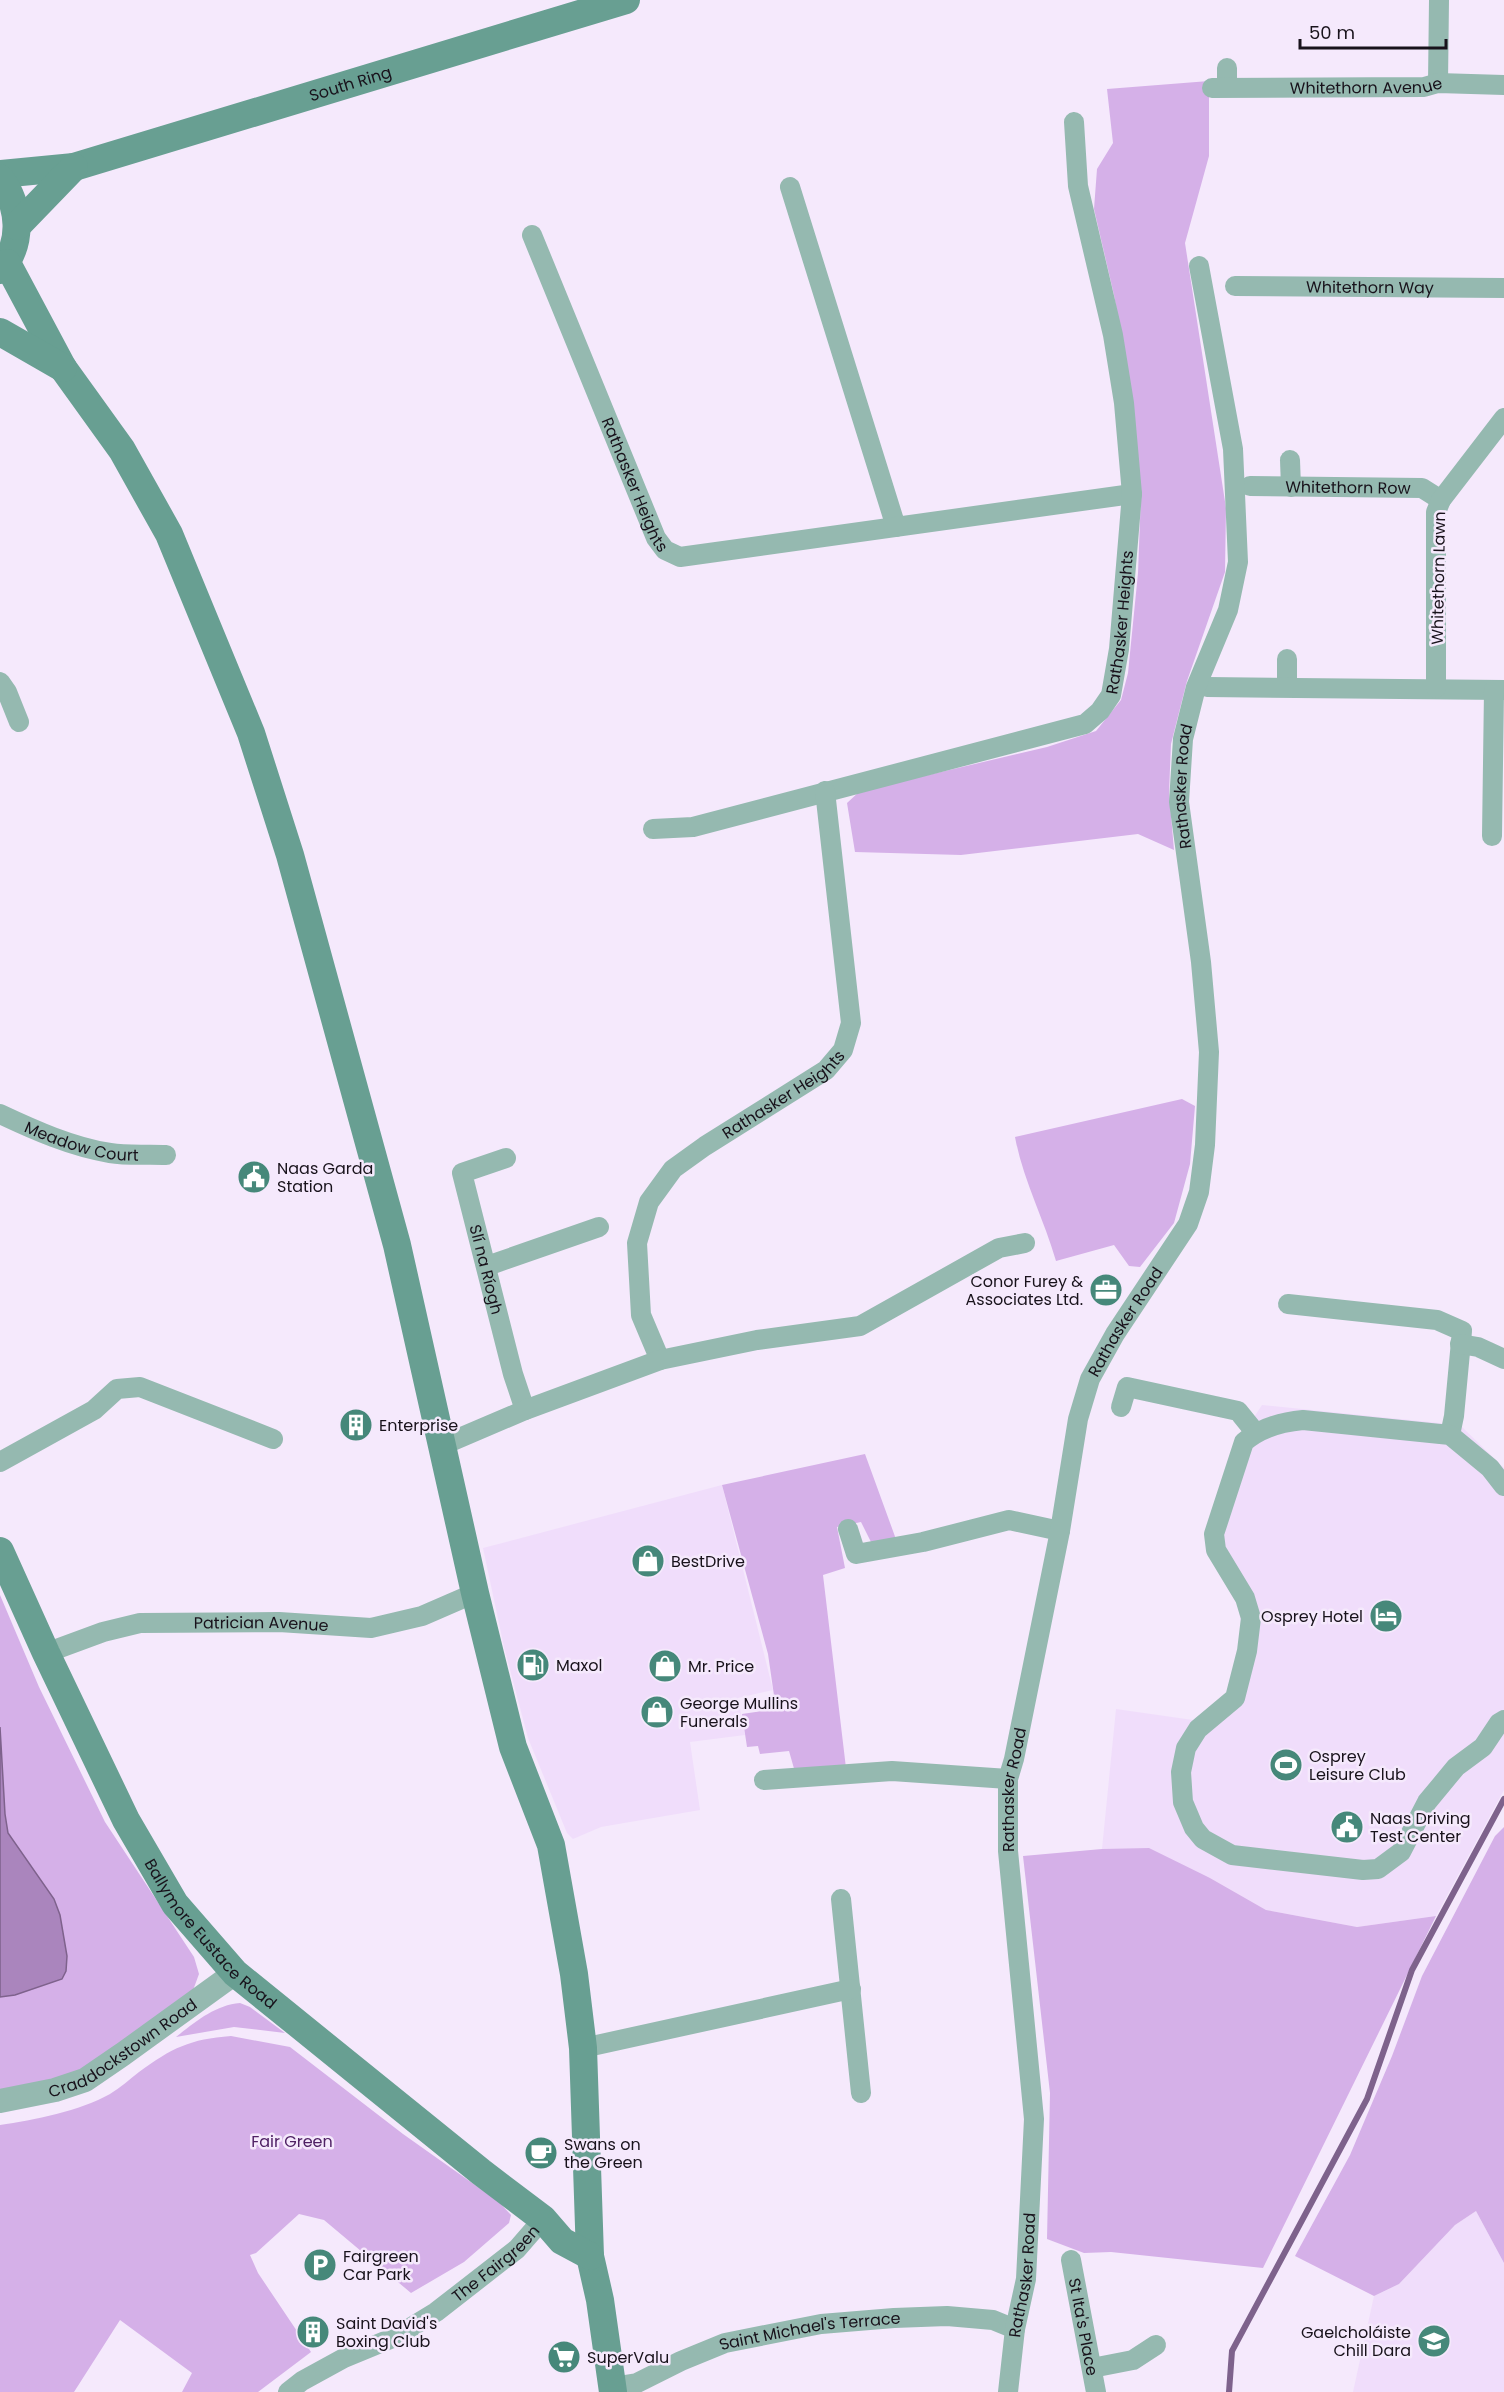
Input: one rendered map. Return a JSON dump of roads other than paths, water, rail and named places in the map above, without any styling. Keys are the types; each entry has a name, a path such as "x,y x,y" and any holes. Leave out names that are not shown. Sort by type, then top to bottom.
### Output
{"main road":[{"name":"South Ring","path":"0,176 74,167 626,0"},
{"path":"17,226 74,167"},
{"path":"0,176 9,190 15,207 17,226 14,245 3,267 63,368 122,450 169,534 251,733 290,855 384,1196 443,1445 475,1593 513,1747 551,1845 574,1974 583,2048 590,2256 600,2300 613,2390"},
{"path":"0,332 63,368"},
{"name":"Ballymore Eustace Road","path":"0,1551 126,1820 175,1904 235,1973 481,2172 543,2219 562,2241 590,2256"},
{"path":"543,2219 588,2208"}],"street":[{"path":"1438,83 1439,0"},
{"name":"Whitethorn Avenue","path":"1222,81 1424,87 1438,83 1504,85"},
{"name":"Rathasker Heights","path":"652,830 693,827 1085,724 1100,711 1111,695 1119,649 1132,494 1124,403 1113,335 1078,186 1074,122"},
{"path":"790,187 896,527"},
{"name":"Rathasker Heights","path":"532,235 656,538 666,549 680,557 1132,494"},
{"name":"Rathasker Road","path":"1008,2392 1015,2329 1026,2279 1034,2119 1008,1851 1008,1779 1060,1531 1078,1419 1090,1379 1115,1334 1188,1224 1199,1192 1205,1145 1209,1052 1201,962 1179,802 1183,739 1196,687 1228,610 1238,562 1233,449 1199,266"},
{"name":"Whitethorn Way","path":"1235,286 1504,288"},
{"name":"Whitethorn Lawn","path":"1436,688 1436,512 1441,500 1504,418"},
{"path":"1290,460 1291,487"},
{"name":"Whitethorn Row","path":"1250,486 1422,488 1441,500"},
{"path":"1287,659 1287,687"},
{"path":"0,681 20,722"},
{"path":"1207,687 1499,690 1498,811 1492,836"},
{"name":"Rathasker Heights","path":"660,1360 641,1315 638,1243 650,1202 674,1169 705,1146 826,1070 843,1050 849,1032 851,1023 825,791"},
{"name":"Meadow Court","path":"0,1113 34,1130 86,1148 111,1154 166,1155"},
{"name":"Slí na Ríogh","path":"506,1158 462,1173 513,1374 525,1410"},
{"path":"487,1266 599,1227"},
{"path":"443,1445 525,1410 660,1360 757,1340 860,1326 999,1248 1025,1243"},
{"path":"1288,1304 1437,1320 1462,1331 1450,1435"},
{"path":"1460,1344 1478,1347 1504,1359"},
{"path":"0,1462 94,1410 117,1389 140,1387 273,1439"},
{"path":"1121,1407 1127,1387 1238,1411 1255,1432"},
{"path":"1504,1486 1490,1468 1450,1435 1303,1420 1286,1422 1255,1432 1244,1442 1214,1534 1216,1550 1245,1599 1251,1618 1247,1651 1235,1698 1198,1729 1186,1748 1181,1772 1183,1802 1194,1828 1203,1839 1232,1855 1363,1870 1378,1869 1401,1852 1427,1802 1456,1767 1483,1747 1498,1723 1504,1720"},
{"path":"848,1529 855,1554 923,1542 1009,1520 1060,1531"},
{"name":"Patrician Avenue","path":"46,1653 103,1632 140,1623 279,1622 370,1628 422,1616 475,1593"},
{"path":"1483,1747 1504,1742"},
{"path":"764,1780 892,1771 1008,1779"},
{"path":"841,1899 861,2093"},
{"name":"Craddockstown Road","path":"0,2101 56,2090 85,2080 235,1973"},
{"path":"583,2048 851,1989"},
{"name":"The Fairgreen","path":"288,2392 302,2381 344,2358 395,2337 436,2312 517,2249 543,2219"},
{"name":"St Ita's Place","path":"1071,2260 1096,2392"},
{"name":"Saint Michael's Terrace","path":"613,2390 637,2383 681,2361 725,2343 821,2324 947,2316 993,2320 1015,2329"},
{"path":"1092,2368 1133,2360 1156,2345"}],"waterway":[{"path":"1229,2392 1232,2351 1367,2099 1412,1970 1504,1799"}],"place":[{"name":"Naas Garda Station","path":"254,1177"},
{"name":"Conor Furey & Associates Ltd.","path":"1106,1290"},
{"name":"Enterprise","path":"356,1425"},
{"name":"BestDrive","path":"648,1561"},
{"name":"Osprey Hotel","path":"1386,1616"},
{"name":"Maxol","path":"533,1665"},
{"name":"Mr. Price","path":"665,1666"},
{"name":"George Mullins Funerals","path":"657,1712"},
{"name":"Osprey Leisure Club","path":"1286,1765"},
{"name":"Naas Driving Test Center","path":"1347,1827"},
{"name":"Swans on the Green","path":"541,2153"},
{"name":"Fairgreen Car Park","path":"320,2265"},
{"name":"Saint David's Boxing Club","path":"313,2332"},
{"name":"Gaelcholáiste Chill Dara","path":"1434,2341"},
{"name":"SuperValu","path":"564,2357"}],"park label":[{"name":"Fair Green","path":"292,2141"}]}
